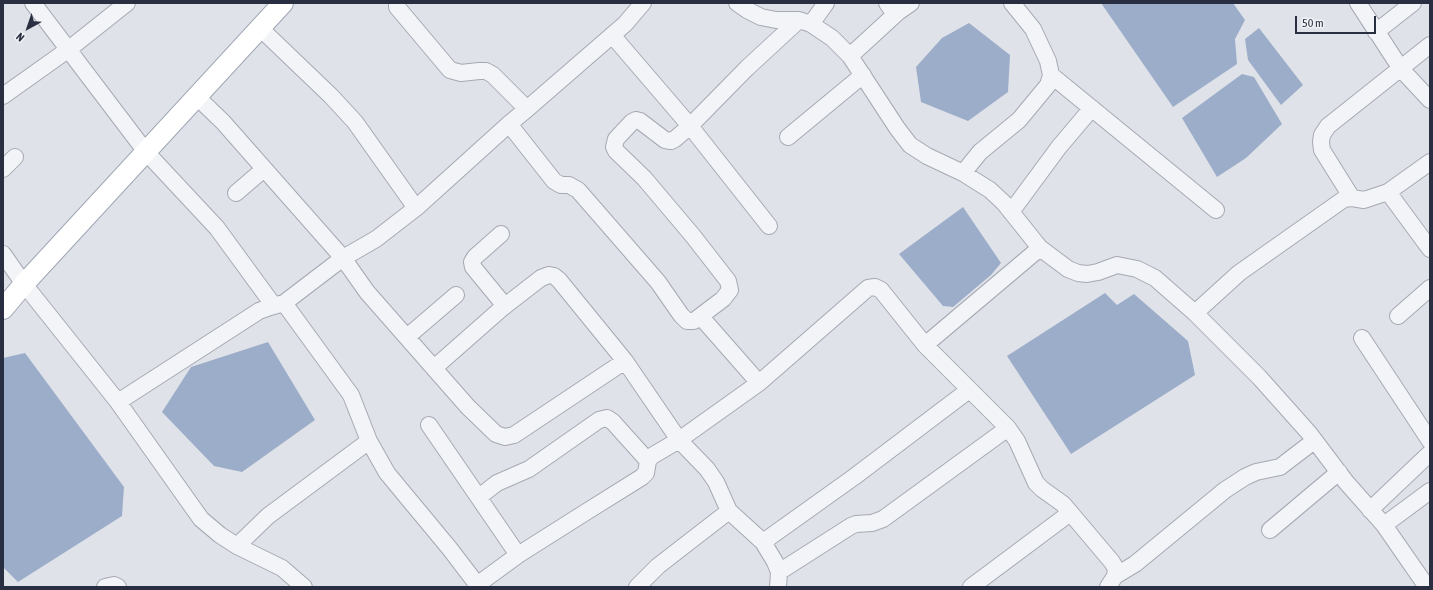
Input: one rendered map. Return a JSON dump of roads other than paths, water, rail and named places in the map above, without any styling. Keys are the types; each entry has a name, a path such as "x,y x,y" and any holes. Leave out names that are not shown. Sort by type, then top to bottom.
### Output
{"main road":[{"path":"3,309 24,284 196,96 283,3"}],"street":[{"path":"33,3 146,152 217,228 351,395 369,440 390,478 450,549 478,586 518,556 642,477 646,473 648,461 652,456 679,440 759,383 868,288 875,287 881,290 925,345 1008,428 1017,441 1036,483 1042,490 1063,504 1112,562 1116,569 1111,581"},
{"path":"3,96 69,50 127,3"},
{"path":"397,3 397,7 450,70 461,73 486,71 493,75 528,109"},
{"path":"118,402 259,311 279,304 344,258 376,238 416,208 509,124 625,24 643,3"},
{"path":"737,3 761,17 776,20 805,22 832,38 850,56 897,128 910,144 927,156 963,173 990,190 1004,203 1040,248 1068,269 1078,273 1087,274 1098,272 1117,265 1137,269 1155,278 1236,352 1259,377 1384,525 1427,587"},
{"path":"509,124 554,181 561,185 569,185 574,187 583,195 658,282 680,315 687,321 694,321 724,299 730,290 728,281 644,178 616,151 614,146 616,139 632,122 636,120 640,121 665,140 671,141 675,139 690,126 747,68 805,22 826,3"},
{"path":"850,56 891,9 911,3"},
{"path":"963,173 980,152 1019,120 1048,85 1051,75 1048,61 1033,29 1012,3"},
{"path":"1358,3 1401,69 1430,100"},
{"path":"1376,32 1414,3"},
{"path":"260,28 331,96 355,122 416,208"},
{"path":"612,35 690,126 768,226"},
{"path":"1352,198 1322,150 1320,142 1322,135 1328,126 1430,45"},
{"path":"1051,75 1216,210"},
{"path":"788,137 863,76"},
{"path":"196,96 223,122 344,258 367,292 468,408 496,434 506,438 514,435 625,361"},
{"path":"1011,212 1059,147 1092,108"},
{"path":"3,169 15,157"},
{"path":"1195,313 1240,273 1344,199 1352,198 1364,200 1388,192 1430,162"},
{"path":"236,193 264,169"},
{"path":"1388,192 1430,249"},
{"path":"502,234 472,262 473,267 505,306"},
{"path":"925,345 1040,248"},
{"path":"3,254 24,284 118,402 201,519 220,535 237,546 282,568 304,587"},
{"path":"434,368 505,306 541,278 549,275 554,276 559,280 625,361 679,440 707,469 716,482 729,511 762,542 775,562 778,580 851,526 856,524 872,523 884,519 1008,428"},
{"path":"1398,316 1430,288"},
{"path":"407,337 456,295"},
{"path":"701,316 759,383"},
{"path":"1362,338 1430,441"},
{"path":"762,542 854,477 969,390"},
{"path":"479,497 497,483 529,469 599,420 607,418 613,422 648,461"},
{"path":"429,425 518,556"},
{"path":"237,546 268,516 369,440"},
{"path":"1111,581 1135,564 1225,490 1256,472 1280,467 1314,441"},
{"path":"1370,510 1430,453"},
{"path":"1270,530 1339,472"},
{"path":"1384,525 1430,491"},
{"path":"638,587 658,566 729,511"},
{"path":"971,587 1070,513"},
{"path":"105,587 114,585 118,587"}],"water":[{"path":"1101,3 1233,3 1245,20 1235,39 1237,64 1173,107"},
{"path":"969,23 1010,55 1008,92 968,121 921,102 916,67 942,38"},
{"path":"1259,28 1303,85 1281,105 1248,60 1245,39"},
{"path":"1242,74 1254,77 1282,124 1246,158 1217,177 1182,118"},
{"path":"963,207 1001,263 991,275 953,307 943,306 899,254"},
{"path":"1105,293 1117,305 1134,294 1188,341 1195,375 1071,454 1007,356"},
{"path":"268,342 315,420 242,472 214,466 162,412 191,367"},
{"path":"25,353 124,487 122,516 18,582 3,567 3,358"}]}
